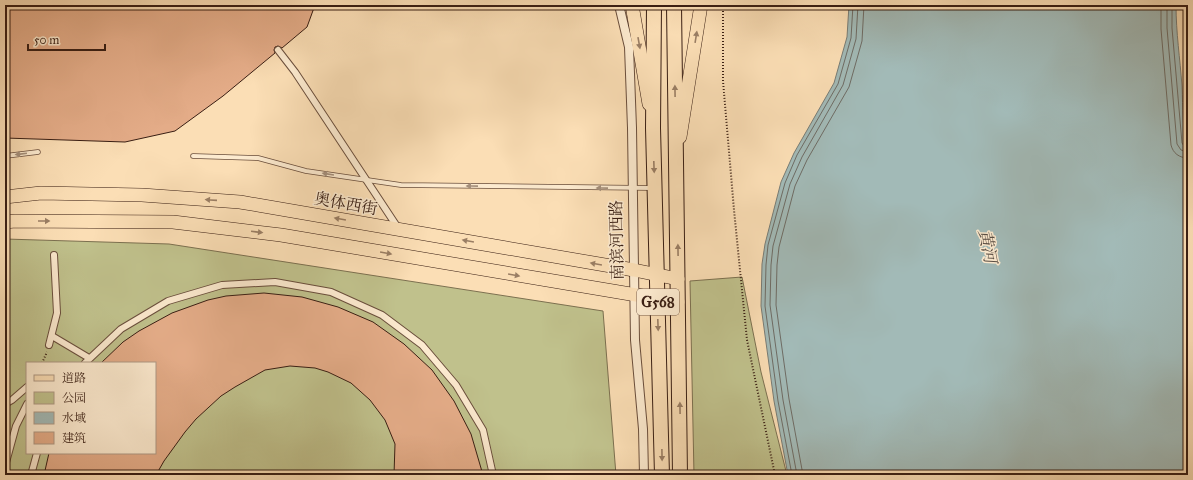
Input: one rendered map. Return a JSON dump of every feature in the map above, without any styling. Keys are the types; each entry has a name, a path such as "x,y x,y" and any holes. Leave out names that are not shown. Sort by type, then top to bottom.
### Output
{"highway":[{"name":"G568","path":"654,5 653,128 662,475"},
{"name":"G568","path":"674,5 680,475"}],"main road":[{"path":"632,5 653,128"},
{"path":"676,158 701,9"},
{"name":"奥体西街","path":"5,196 41,194 142,195 240,202 634,270 678,279"},
{"path":"5,222 173,222 281,235 658,300 678,302"}],"street":[{"name":"南滨河西路","path":"619,5 629,47 635,340 643,429 644,475"},
{"path":"278,50 295,72 399,229"},
{"path":"49,345 57,314 54,255"},
{"path":"52,336 87,360 121,329 168,301 222,285 274,282 331,292 382,315 422,345 456,385 483,430 493,475"},
{"path":"5,404 26,388"},
{"path":"5,466 16,426 26,406"},
{"path":"31,475 37,454"}],"lane":[{"path":"5,156 38,152"},
{"path":"193,156 258,158 306,171 401,186 655,188"}],"path":[{"path":"723,5 723,81 746,340 775,475"},
{"path":"42,362 49,345"}],"green space":[{"path":"5,239 169,244 603,311 616,475 5,475"},
{"path":"742,277 761,372 787,475 694,475 690,281"}],"water":[{"name":"黄河","path":"849,5 1176,5 1184,127 1188,151 1188,475 788,475 774,401 761,306 762,264 765,244 781,182 794,153 834,83 847,37"}],"building":[{"path":"5,5 315,5 307,27 282,48 278,46 275,47 275,53 223,96 175,131 125,142 5,138"},
{"path":"264,293 302,297 338,307 373,322 404,344 432,370 454,401 471,434 483,475 394,475 395,444 385,420 370,400 351,383 328,372 315,368 290,366 265,370 221,396 196,419 185,432 156,475 44,475 49,454 156,454 156,362 102,362 123,342 139,331 172,313 208,300 226,296"}]}
